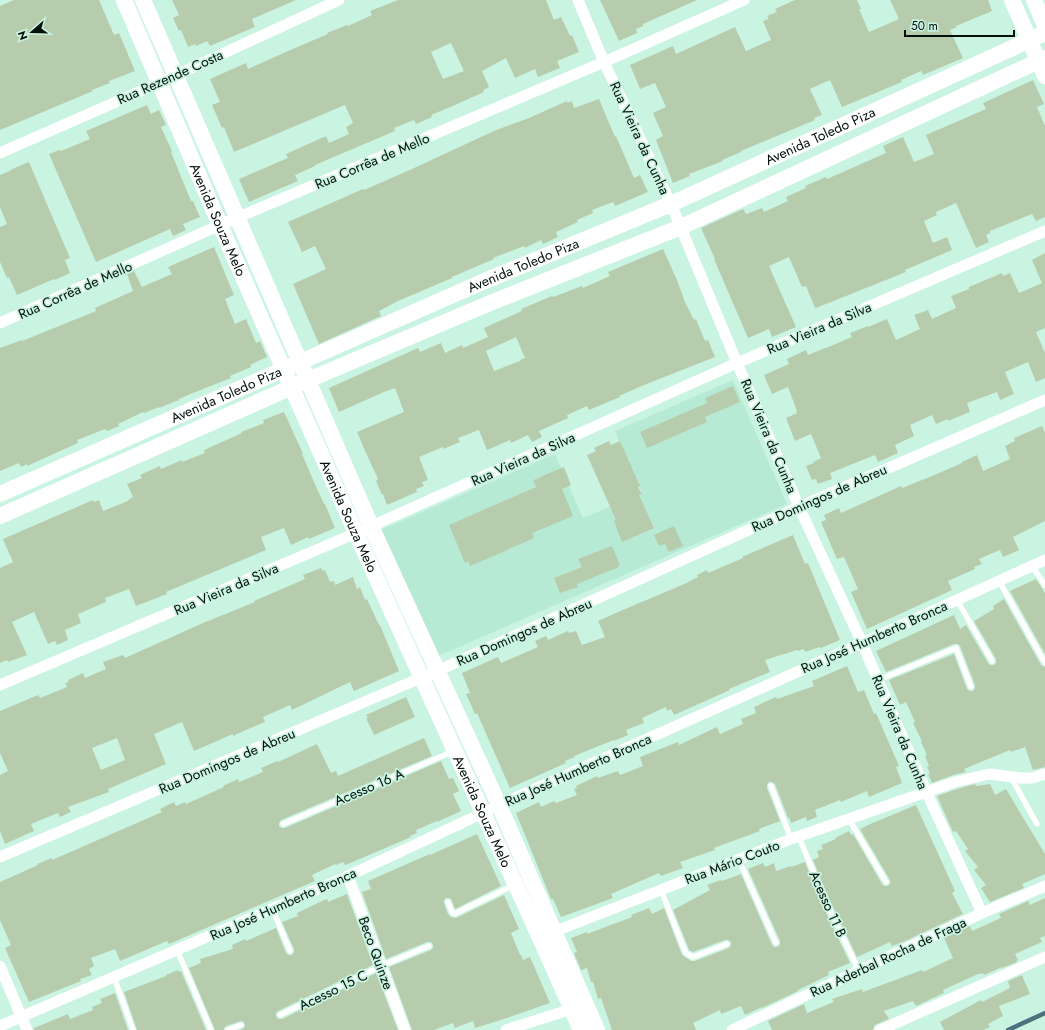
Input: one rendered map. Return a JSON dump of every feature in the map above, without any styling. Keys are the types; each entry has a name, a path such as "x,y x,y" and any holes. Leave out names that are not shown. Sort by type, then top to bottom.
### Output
{"street":[{"name":"Avenida Souza Melo","path":"124,0 220,225 356,533 515,884 540,938 579,1006 598,1030"},
{"name":"Avenida Souza Melo","path":"143,0 371,526 555,931 579,1006 580,1030"},
{"name":"Rua Rezende Costa","path":"0,153 159,83 339,0"},
{"name":"Rua Vieira da Cunha","path":"578,0 604,62 681,226 737,363 799,506 862,643 926,791 982,914"},
{"name":"Rua Corrêa de Mello","path":"0,323 220,225 604,62 744,0"},
{"path":"1012,0 1030,40 1042,60 1045,76"},
{"path":"1034,0 1045,26"},
{"name":"Avenida Toledo Piza","path":"0,494 487,280 671,204 1045,33"},
{"name":"Avenida Toledo Piza","path":"0,516 308,380 495,301 681,226 1042,60"},
{"path":"837,128 847,150"},
{"name":"Rua Vieira da Silva","path":"0,685 356,533 737,363 1045,231"},
{"path":"487,280 495,301"},
{"name":"Rua Domingos de Abreu","path":"0,857 421,678 799,506 1045,400"},
{"name":"Rua José Humberto Bronca","path":"0,1026 348,876 499,805 1045,560"},
{"name":"Rua Mário Couto","path":"540,938 795,838 926,791 989,774 1032,778 1045,774"},
{"name":"Beco Quinze","path":"348,876 405,1030"},
{"name":"Rua Aderbal Rocha de Fraga","path":"732,1030 1045,886"},
{"path":"880,1030 1045,956"},
{"path":"0,966 27,1030"},
{"path":"506,1030 579,1006"}],"lane":[{"path":"1032,566 1045,585"},
{"path":"1000,581 1045,663"},
{"path":"957,600 992,661"},
{"path":"878,680 956,648 971,687"},
{"name":"Acesso 16 A","path":"283,824 455,751"},
{"path":"1010,776 1037,824"},
{"name":"Acesso 11 B","path":"771,786 859,971"},
{"path":"849,819 886,882"},
{"path":"739,860 776,944"},
{"path":"448,902 454,914 515,884"},
{"path":"661,890 686,953 694,957 727,944"},
{"path":"272,908 290,951"},
{"name":"Acesso 15 C","path":"280,1014 381,966 430,946"},
{"path":"177,950 211,1030"},
{"path":"114,977 133,1030"},
{"path":"228,1030 240,1025"}],"shaded area":[{"path":"733,380 787,504 436,657 381,530 555,454 583,518 642,493 615,431"}],"building":[{"path":"14,0 99,0 114,35 119,33 135,71 109,81 110,83 92,90 93,91 0,130 0,6"},
{"path":"172,0 296,0 252,19 255,27 210,46 207,41 196,46 195,44 188,47 181,30 179,31 173,18 179,15"},
{"path":"398,0 546,0 554,20 561,17 570,36 572,35 579,52 557,61 560,68 538,77 535,69 515,78 506,58 482,71 489,87 483,90 484,92 431,115 432,117 416,124 414,120 394,128 395,131 295,175 298,181 249,202 239,179 288,158 286,154 326,136 329,143 349,134 346,127 353,123 345,105 234,152 224,127 222,128 212,105 220,102 210,79 246,63 248,69 328,34 327,33 347,25 348,26 372,15 370,11","holes":["451,43 464,71 443,79 431,52"]},
{"path":"600,0 697,0 643,24 643,26 636,29 637,33 619,41"},
{"path":"795,0 857,0 861,9 859,9 869,32 899,19 890,0 988,0 992,11 950,30 963,58 923,75 921,71 901,80 902,82 842,107 830,80 810,89 822,115 814,118 815,120 741,151 722,160 723,161 689,174 690,176 673,183 656,140 663,136 653,113 666,107 655,83 640,89 630,65 673,46 676,54 735,27 746,51 771,40 763,21 769,19 767,16 777,12 775,9"},
{"path":"1033,80 1044,104 1037,107 1045,126 1045,217 1036,221 1032,214 990,231 990,233 986,235 989,242 976,248 956,203 936,212 937,215 924,221 933,243 947,237 952,250 905,270 906,272 816,308 806,286 802,287 789,257 769,266 796,327 772,337 769,329 748,338 701,228 743,209 746,214 762,208 764,212 788,201 786,197 806,188 805,186 826,177 827,179 886,153 883,146 903,137 914,162 934,154 926,135 986,109 983,103"},
{"path":"599,99 634,178 640,175 648,192 615,206 613,202 592,210 593,213 556,232 558,237 543,244 541,240 525,248 524,246 493,258 494,259 398,301 379,311 381,316 319,344 293,284 326,269 315,246 302,252 288,222 412,169 496,130 529,118 567,101 567,103 572,101 574,108"},
{"path":"147,105 151,114 159,110 166,125 161,127 191,201 193,201 200,217 183,224 186,230 173,236 170,229 96,262 49,154 90,139 86,131"},
{"path":"29,162 70,258 65,260 70,273 17,295 0,262 0,227 7,224 0,207 0,175"},
{"path":"214,247 234,295 225,299 235,324 246,319 256,343 260,341 267,357 250,365 251,367 230,376 231,378 159,408 144,413 143,412 107,431 105,429 77,440 78,443 27,466 27,464 21,467 19,463 0,471 0,348 22,341 96,311 95,308 133,291 127,274 134,271 142,287 172,274 168,267"},
{"path":"663,249 685,302 694,320 696,319 705,341 708,340 715,357 644,385 589,410 587,406 567,415 568,418 539,431 542,437 532,442 528,435 511,443 510,440 487,450 479,430 458,438 460,442 419,457 428,480 422,482 424,486 416,489 417,492 387,505 376,481 378,479 357,432 404,412 395,388 339,412 329,388 418,348 420,352 441,343 445,353 462,345 463,348 488,337 484,328 522,311 521,309 552,296 553,297 582,286 583,288 610,276 608,272","holes":["516,337 525,358 494,371 486,351"]},
{"path":"1045,253 1045,328 1036,332 1045,353 1045,378 1036,382 1028,362 1005,372 1014,394 1000,400 997,392 967,403 970,412 948,421 948,419 936,424 932,415 910,425 914,436 895,445 898,453 878,462 875,455 830,473 832,479 818,484 816,479 812,480 806,466 821,458 811,434 795,441 786,418 797,413 788,387 772,394 764,375 789,364 787,359 806,350 808,355 852,337 850,333 887,319 896,340 920,329 914,315 928,310 932,319 956,308 951,296 1002,273 1003,276 1010,273 1019,293 1042,283 1032,260"},
{"path":"733,386 740,402 705,417 707,422 647,448 640,432 707,403 705,398"},
{"path":"284,412 335,528 309,539 308,537 291,545 284,528 261,537 266,550 166,592 167,594 136,606 129,589 105,598 106,602 78,614 81,623 65,630 68,640 57,645 55,641 48,644 34,612 12,622 27,655 8,662 7,660 0,663 0,568 13,562 3,539 93,500 94,502 99,500 103,511 128,501 133,497 127,484 142,478 140,475 160,466 161,469 182,460 182,462 205,453 204,450 242,433 241,432 264,423 263,420"},
{"path":"1042,426 1045,433 1045,521 1013,537 1019,550 1003,557 1000,550 979,559 982,564 974,567 975,569 948,581 952,590 867,629 851,592 858,589 844,557 837,559 821,522 826,520 824,515 839,508 841,513 901,486 902,488 932,476 977,455 983,471 1010,459 1005,446 1015,441 1014,438"},
{"path":"609,441 611,445 620,441 640,486 638,487 642,494 639,495 654,528 622,542 614,521 616,520 587,455 596,451 594,448"},
{"path":"564,467 571,485 562,489 573,516 532,533 534,538 510,549 470,566 468,561 465,563 449,525 536,487 533,480"},
{"path":"674,526 683,546 669,552 665,544 659,546 654,535"},
{"path":"793,535 805,564 808,563 840,640 821,648 820,647 805,652 804,649 797,650 765,660 770,672 729,689 730,690 674,715 671,709 667,711 666,707 642,718 644,723 626,730 628,735 574,756 575,757 565,761 566,763 510,788 477,713 475,714 466,694 470,693 462,673 498,657 501,663 538,647 535,641 546,636 548,640 568,631 569,633 576,631 582,645 605,637 598,621 689,582 698,577 697,575 707,570 708,573"},
{"path":"612,546 620,565 618,565 619,567 577,584 578,587 560,593 554,578 582,567 578,559"},
{"path":"321,568 323,571 325,570 330,582 334,581 335,585 353,577 357,589 360,587 365,600 367,599 380,625 399,671 354,691 350,682 292,710 290,705 263,717 265,722 194,751 182,722 154,734 166,764 108,789 109,792 68,807 71,812 60,817 58,813 31,824 34,831 5,844 0,831 0,775 8,771 0,753 0,711 38,695 40,698 67,687 65,683 69,682 68,680 83,673 85,678 106,669 103,662 123,655 125,658 203,623 255,602 254,601 305,579 303,575","holes":["117,738 125,760 101,770 92,748"]},
{"path":"1036,579 1045,593 1045,654 1010,591"},
{"path":"1004,599 1041,665 1045,667 1045,767 1033,770 1025,747 1011,752 1010,750 964,769 966,772 932,783 928,774 930,773 927,767 929,766 925,756 927,755 913,723 915,722 906,702 900,705 889,680 954,654 967,689 973,691 975,685 960,646 958,644 954,644 886,672 876,651 954,615 960,629 966,625 988,663 990,665 994,665 996,663 996,659 974,621 994,609 993,606"},
{"path":"847,666 858,692 864,690 874,714 876,713 899,766 896,767 902,783 869,797 867,791 841,802 840,800 815,810 817,817 807,821 806,817 791,823 775,784 769,782 767,788 780,821 759,829 760,831 714,848 715,850 680,862 683,868 661,876 659,873 611,894 613,898 561,917 553,899 551,899 516,813 539,802 541,807 554,801 556,803 577,795 574,789 577,788 576,786 597,776 598,778 618,771 620,775 643,766 640,757 678,742 679,745 717,727 720,734 743,724 741,719 756,713 754,707 776,697 777,699 814,686 812,681"},
{"path":"406,697 415,717 374,735 366,715"},
{"path":"424,738 432,756 281,820 279,826 285,828 441,761 449,779 453,778 459,791 453,794 461,811 416,830 417,833 410,836 411,837 355,861 345,865 343,862 336,865 335,864 312,875 315,881 169,944 167,941 120,961 115,949 91,958 94,966 89,969 92,975 29,1002 5,948 11,945 0,920 0,882 38,865 37,864 52,858 52,860 162,812 160,809 174,802 176,806 185,802 186,804 238,779 239,782 263,772 261,768 317,744 331,773 336,771 338,776"},
{"path":"975,784 976,786 990,784 995,795 1006,789 1045,854 1045,874 1022,884 1024,888 990,902 981,888 986,885 974,870 978,867 965,851 968,849 956,831 953,832 937,796"},
{"path":"916,805 955,891 952,893 963,914 903,942 892,946 890,942 857,957 828,896 813,860 819,857 817,851 823,849 821,845 836,839 835,838 849,831 851,835 853,834 882,884 884,886 888,886 890,884 890,880 860,829"},
{"path":"477,834 501,886 455,909 451,899 446,898 444,903 448,914 451,917 456,918 504,895 519,929 511,933 520,955 523,960 530,957 550,1003 475,1028 473,1021 455,1028 453,1023 434,1030 412,1030 389,967 431,950 433,945 431,942 427,942 386,959 362,892 371,889 368,881"},
{"path":"805,862 820,900 850,963 828,972 829,975 798,991 745,1015 741,1006 721,1014 720,1010 693,1023 696,1030 612,1030 601,998 598,999 587,968 581,970 574,953 577,952 571,938 587,932 587,934 632,917 631,915 649,908 652,914 664,908 682,955 691,961 695,961 729,948 731,942 725,940 693,952 689,950 673,910 710,890 707,885 741,874 772,945 777,947 780,945 780,941 748,869 763,863 765,867 774,863 776,871"},
{"path":"347,894 373,965 278,1011 276,1016 278,1019 282,1019 376,973 398,1030 240,1030 244,1028 245,1025 244,1022 241,1021 226,1026 224,1030 215,1030 189,968 201,963 200,959 233,949 232,945 245,939 246,941 276,928 286,953 292,955 294,949 282,922 298,916 297,913 322,901 327,899 328,902"},
{"path":"1045,898 1045,936 1040,938 1042,942 1015,954 1018,960 1016,961 1017,962 984,975 983,973 978,974 943,990 944,993 916,1006 913,1001 884,1011 889,1019 874,1026 873,1030 772,1030 768,1021 804,1004 807,1013 834,1002 832,999 862,989 863,992 922,970 923,972 953,958 944,938 970,926 972,931 1001,918 999,914 1028,901 1030,905"},
{"path":"178,970 179,972 181,971 206,1030 137,1030 124,992"},
{"path":"1022,975 1030,994 999,1006 1003,1016 988,1024 990,1027 983,1030 944,1030 940,1022 981,1000 982,1002 1010,988 1008,981"},
{"path":"115,993 128,1030 34,1030 34,1028 68,1014 70,1019 93,1010 92,1007 102,1003 100,999"}],"waterway":[{"path":"1008,1030 1045,1013"}]}
